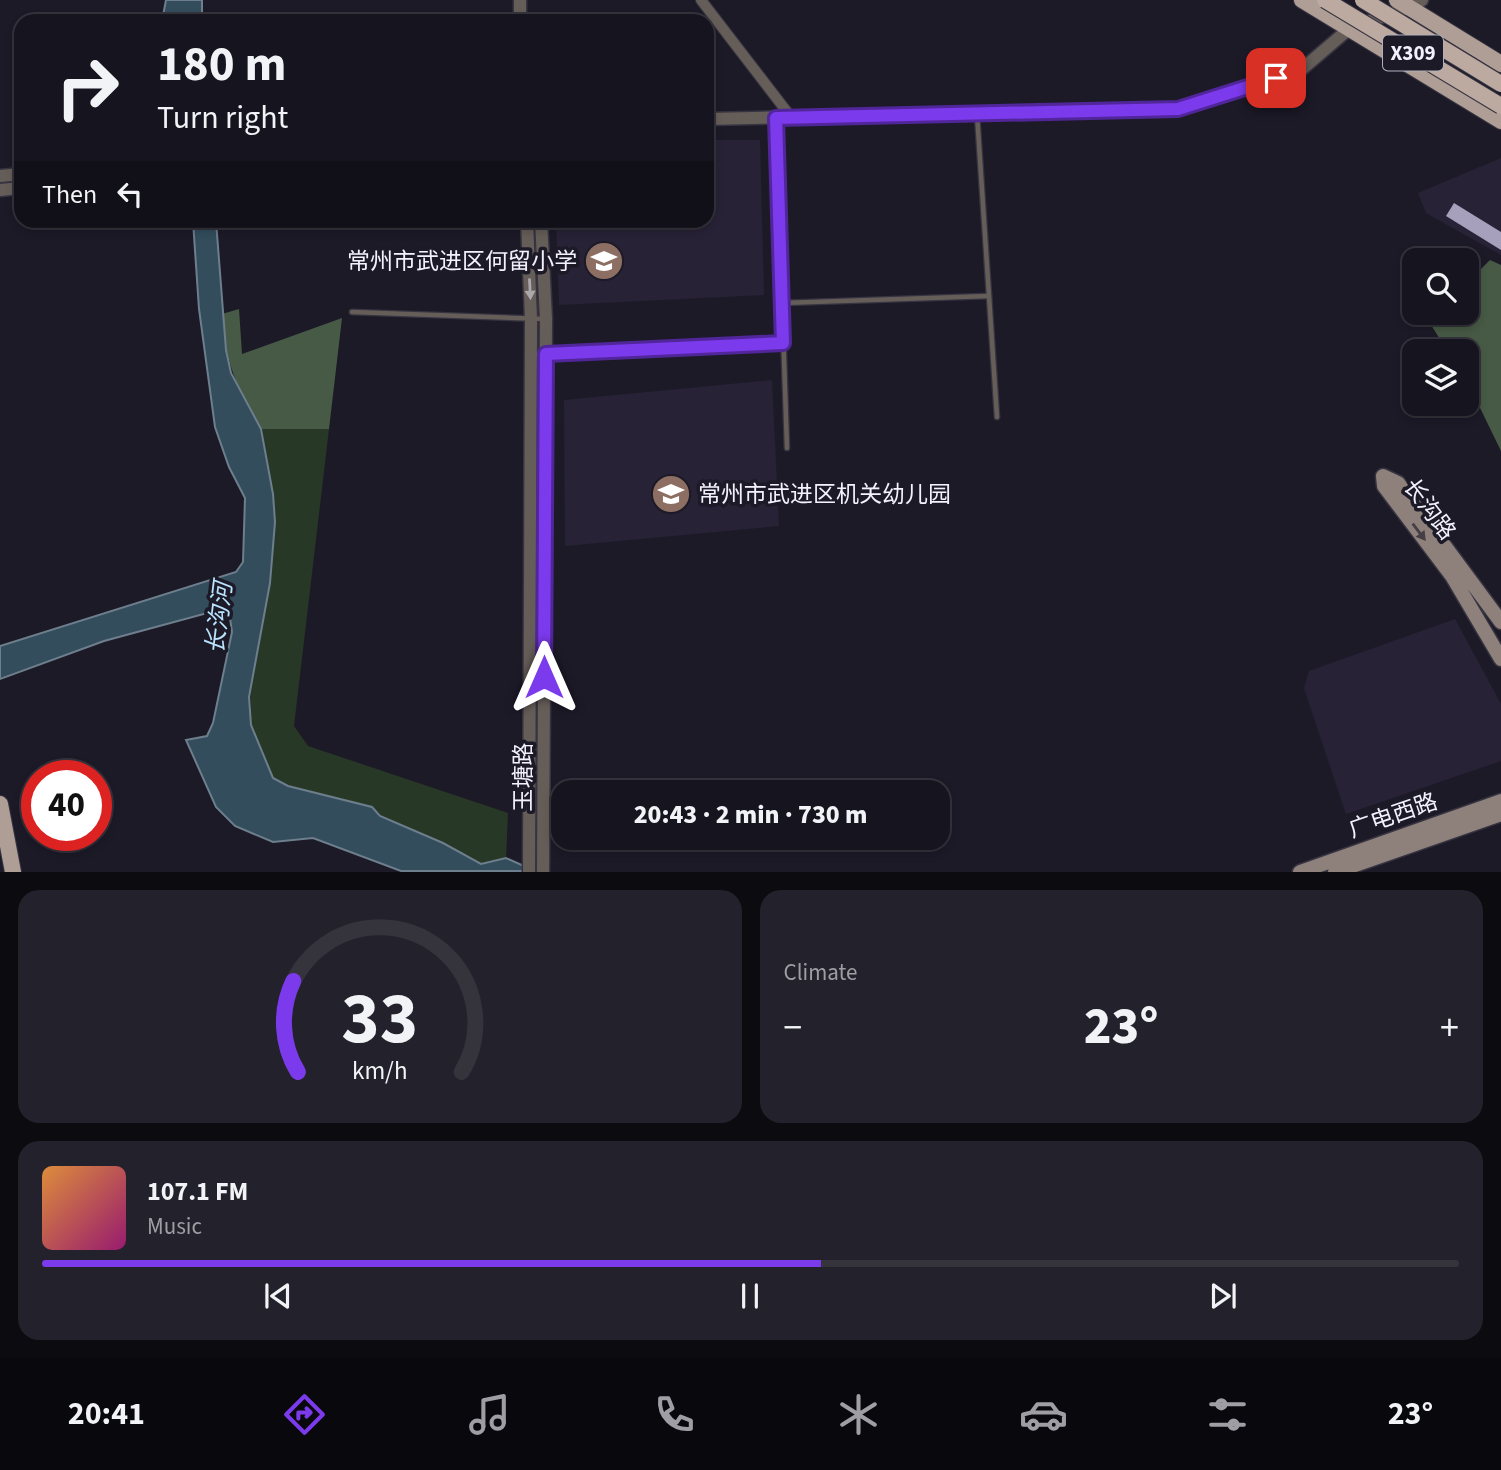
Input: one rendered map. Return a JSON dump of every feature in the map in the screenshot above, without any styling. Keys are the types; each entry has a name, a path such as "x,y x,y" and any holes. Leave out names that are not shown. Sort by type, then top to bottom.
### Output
{"highway":[{"name":"X309","path":"1325,0 1501,106"},
{"name":"X309","path":"1363,0 1501,84"}],"main road":[{"path":"1302,0 1501,121"},
{"path":"1410,3 1501,64"},
{"name":"长沟路","path":"1501,622 1398,482 1383,476 1384,486 1452,576 1501,659"},
{"name":"广电西路","path":"1300,872 1501,801"},
{"path":"0,804 13,872"},
{"name":"广电西路","path":"1335,872 1501,814"}],"street":[{"path":"701,0 712,14"},
{"path":"714,119 1178,109 1301,70 1350,29 1410,3"},
{"path":"714,17 791,117"},
{"name":"玉塘路","path":"527,228 531,319 529,867"},
{"name":"玉塘路","path":"541,228 546,319 543,868"}],"lane":[{"path":"977,113 997,416"},
{"path":"776,118 787,448"},
{"path":"782,303 989,296"},
{"path":"352,312 546,319"},
{"path":"531,355 783,343"}],"shaded area":[{"path":"714,140 760,140 764,295 559,305 556,228 714,228"},
{"path":"1501,158 1501,255 1426,213 1418,193"},
{"name":"常州市武进区机关幼儿园","path":"772,380 779,526 565,546 564,400"},
{"path":"1455,619 1501,704 1501,761 1346,814 1304,688 1309,671"}],"green space":[{"path":"1490,260 1501,265 1501,451 1479,406 1479,339 1440,339 1431,325 1479,325 1479,271"},
{"path":"239,309 242,354 342,318 329,429 261,429 239,388 226,346 222,314"},
{"path":"261,429 329,429 294,726 308,746 508,813 506,858 481,864 443,843 380,816 372,807 288,786 273,778 251,725 250,689 270,583 273,494"}],"water":[{"path":"166,0 202,0 202,14 163,14"},
{"path":"193,228 217,228 226,350 231,373 261,429 273,494 275,522 270,583 249,697 251,725 273,778 288,786 372,807 380,816 443,843 481,864 506,858 535,871 401,871 313,838 273,842 235,826 216,807 186,740 207,736 213,723 232,632 229,611 222,609 104,641 0,679 0,646 236,572 243,562 245,498 229,467 215,427 199,309"}],"building":[{"path":"1454,203 1501,232 1501,250 1446,216"}],"place":[{"name":"常州市武进区何留小学","path":"604,261"},
{"name":"常州市武进区机关幼儿园","path":"671,494"}],"route":[{"path":"544,677 546,354 783,343 776,118 1178,109 1276,78"}],"water label":[{"name":"长沟河","path":"219,618"}]}
